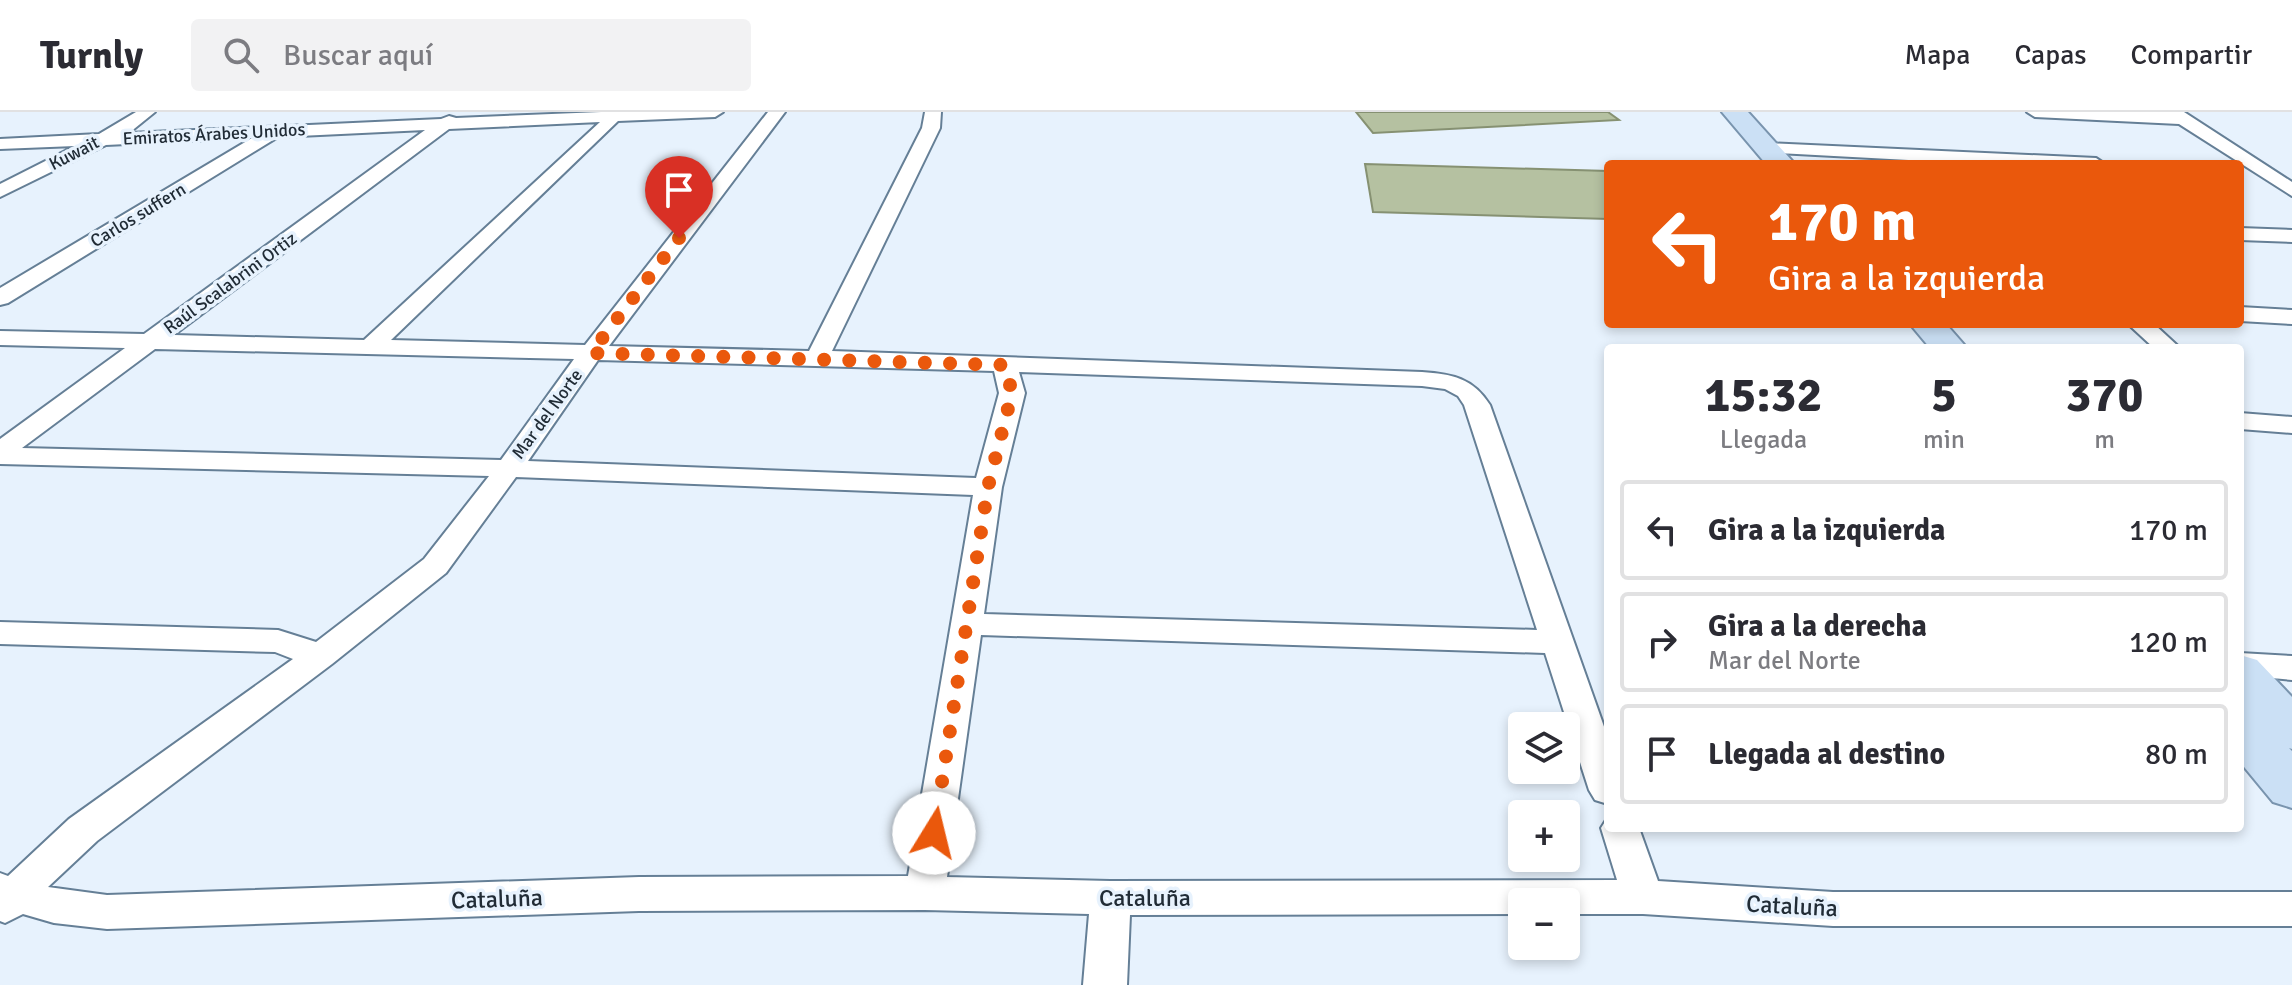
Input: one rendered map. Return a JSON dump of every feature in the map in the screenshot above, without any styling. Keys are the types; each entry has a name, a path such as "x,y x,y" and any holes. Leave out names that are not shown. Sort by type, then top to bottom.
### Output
{"main road":[{"path":"1714,112 1768,159"},
{"path":"1734,112 1768,159"},
{"path":"1899,328 1913,344"},
{"path":"1931,328 1945,344"},
{"path":"2244,676 2292,730"},
{"path":"2244,732 2292,787"}],"street":[{"name":"Kuwait","path":"0,191 102,139 147,112"},
{"name":"Carlos suffern","path":"0,298 302,112"},
{"name":"Emiratos Árabes Unidos","path":"0,144 275,131 452,118 715,112"},
{"name":"Mar del Norte","path":"6,898 83,830 320,656 435,566 591,353 777,112"},
{"path":"817,358 931,128 933,112"},
{"path":"2035,112 2177,115 2292,190"},
{"path":"370,347 616,114"},
{"name":"Raúl Scalabrini Ortiz","path":"0,454 452,118"},
{"path":"1768,159 1834,160"},
{"path":"2244,171 2265,172"},
{"path":"2244,234 2292,236"},
{"path":"2244,314 2292,317"},
{"path":"2145,328 2163,344"},
{"path":"0,338 817,358 1422,379 1457,383 1471,393 1477,405 1604,778"},
{"path":"925,893 988,487 1012,393 1005,365"},
{"path":"2245,417 2292,425"},
{"path":"0,454 507,468 988,487"},
{"path":"966,624 1560,642"},
{"path":"0,633 278,641 320,656"},
{"path":"2244,664 2292,668"},
{"path":"1621,832 1643,897"},
{"name":"Cataluña","path":"6,898 107,912 639,894 925,893 1110,898 1643,897 1833,909 2292,909"},
{"path":"1105,985 1110,898"}],"building":[{"path":"1356,112 1608,112 1619,120 1373,133"},
{"path":"1365,164 1604,171 1604,219 1373,212"}],"route":[{"path":"679,238 591,353 1005,365 1012,393 988,487 934,833"}]}
